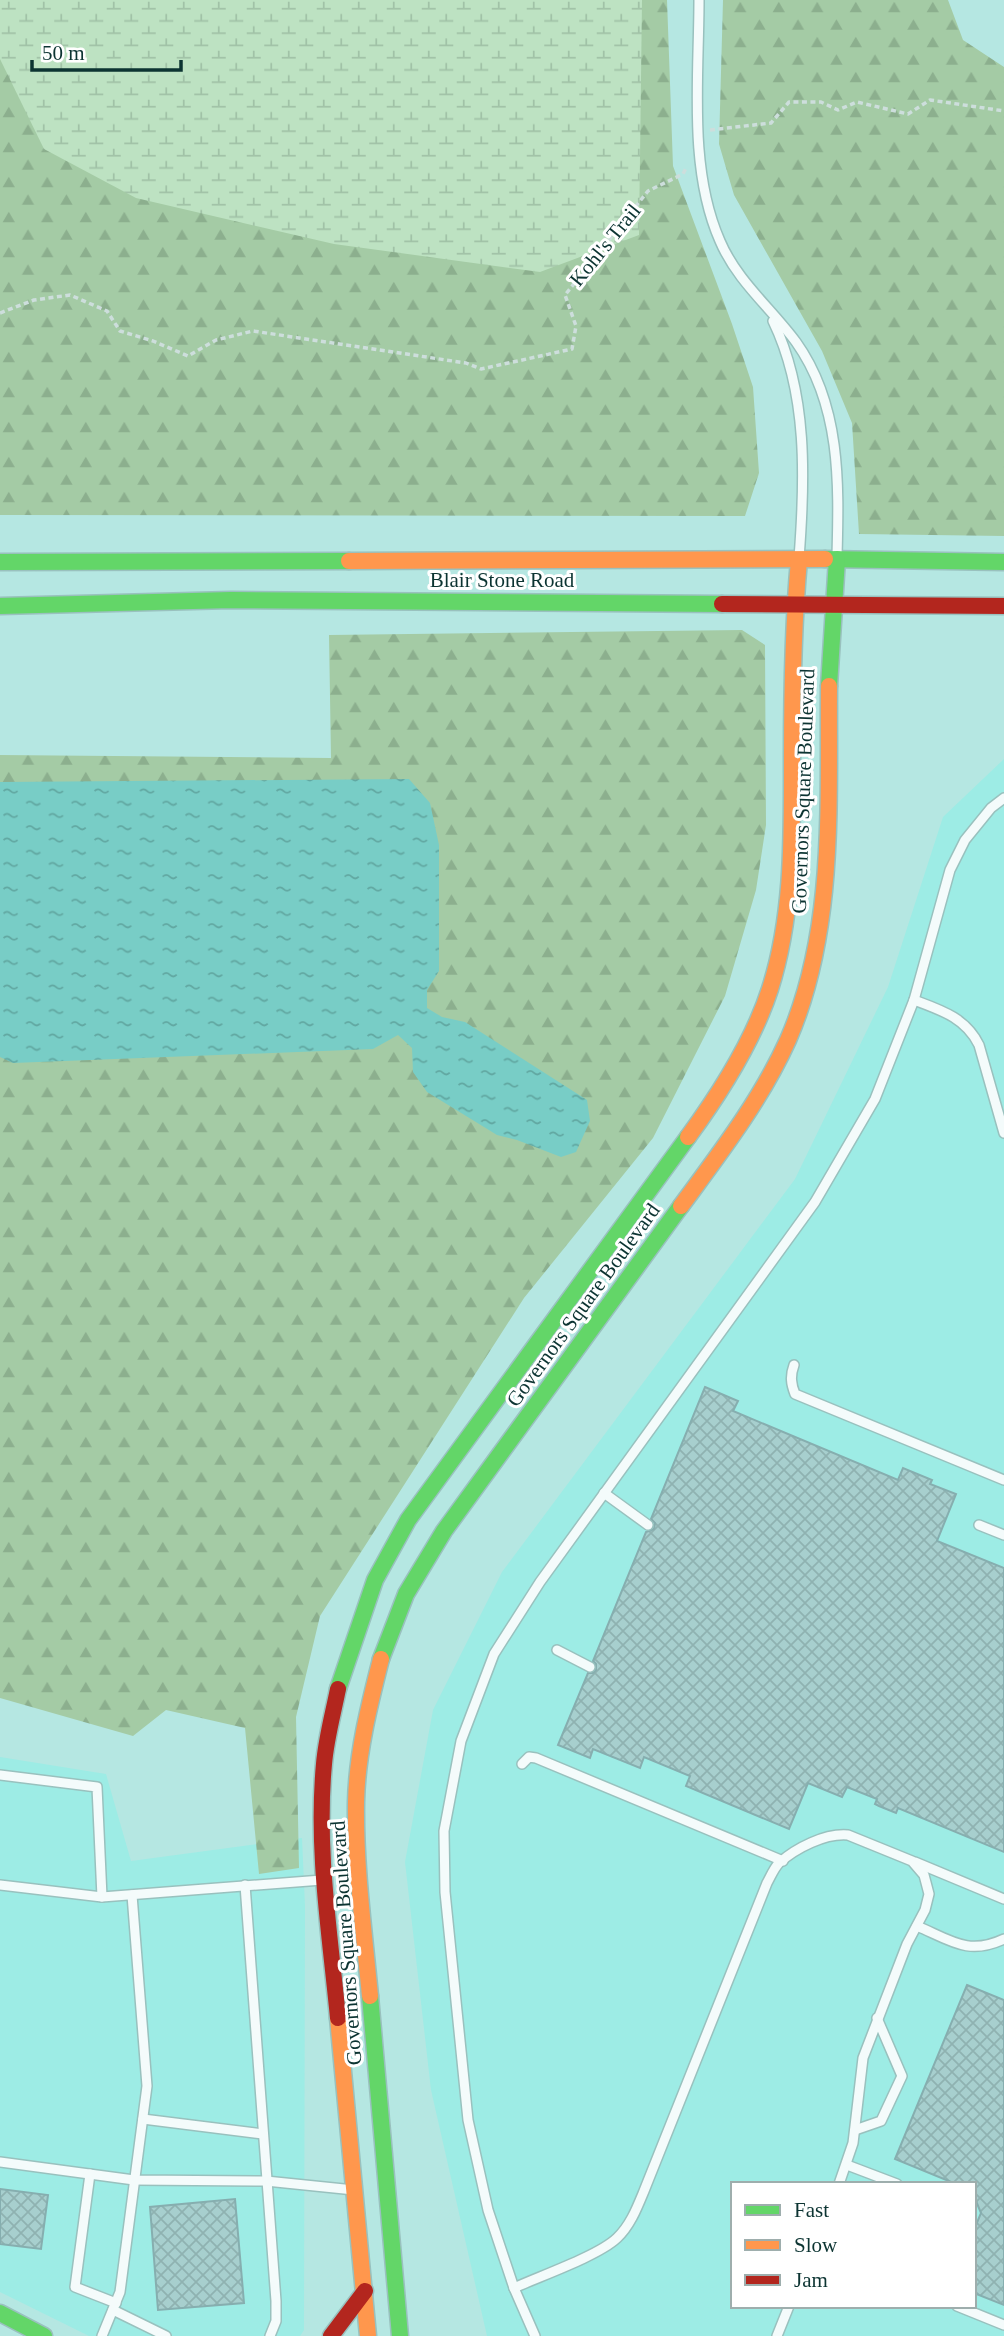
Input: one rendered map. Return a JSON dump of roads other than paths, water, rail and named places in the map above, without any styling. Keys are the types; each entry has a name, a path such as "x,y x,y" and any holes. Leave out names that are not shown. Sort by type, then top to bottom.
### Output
{"street":[{"name":"Blair Stone Road","path":"0,562 837,559 1004,562"},
{"name":"Governors Square Boulevard","path":"400,2336 341,1879 321,1825 324,1762 338,1687 375,1580 408,1520 703,1117 770,1076 793,1026 809,979 824,885 829,679 837,559"},
{"name":"Governors Square Boulevard","path":"368,2336 356,2190 341,1879 356,1801 364,1727 382,1657 406,1594 444,1531 732,1136 734,1100 744,1052 770,989 782,940 792,848 792,657 799,560"},
{"name":"Blair Stone Road","path":"0,606 232,600 1004,606"},
{"path":"331,2336 365,2291"},
{"path":"0,2313 44,2336"}],"lane":[{"name":"Governors Square Boulevard","path":"699,0 697,103 699,140 710,211 719,240 732,265 796,342 825,400 834,436 838,475 837,559"},
{"name":"Governors Square Boulevard","path":"768,310 783,341 794,389 803,477 799,560"},
{"path":"535,2336 514,2288 486,2206 468,2120 445,1892 444,1831 461,1741 494,1654 540,1582 815,1202 875,1099 914,1000 950,870 965,840 991,808 1004,798"},
{"path":"914,1000 959,1020 975,1036 1004,1133"},
{"path":"794,1365 792,1384 795,1394 1004,1480"},
{"path":"604,1493 648,1525"},
{"path":"979,1525 1004,1535"},
{"path":"557,1650 590,1667"},
{"path":"522,1764 530,1757 536,1758 783,1861"},
{"path":"0,1775 97,1787 102,1897"},
{"path":"514,2288 598,2250 616,2239 627,2226 644,2191 767,1883 777,1865 814,1842 848,1835 1004,1899"},
{"path":"840,2182 847,2165 855,2130 863,2058 877,2018 925,1910 929,1894 924,1875 912,1861"},
{"path":"0,1885 102,1897 341,1879"},
{"path":"245,1885 276,2301 276,2322 270,2336"},
{"path":"102,2336 120,2292 147,2087 132,1895"},
{"path":"917,1926 968,1948 984,1947 1004,1939"},
{"path":"855,2130 881,2121 902,2076 877,2018"},
{"path":"143,2119 262,2134"},
{"path":"0,2162 134,2180 266,2181 356,2190"},
{"path":"847,2165 892,2182"},
{"path":"90,2174 75,2287 166,2336"},
{"path":"777,2336 788,2308"},
{"path":"962,2308 1004,2325"}],"water":[{"path":"409,779 430,803 439,845 439,971 427,990 427,1008 442,1017 465,1022 587,1100 590,1121 576,1152 561,1157 497,1135 427,1092 413,1072 412,1048 398,1035 373,1049 13,1063 0,1057 0,782"}]}
